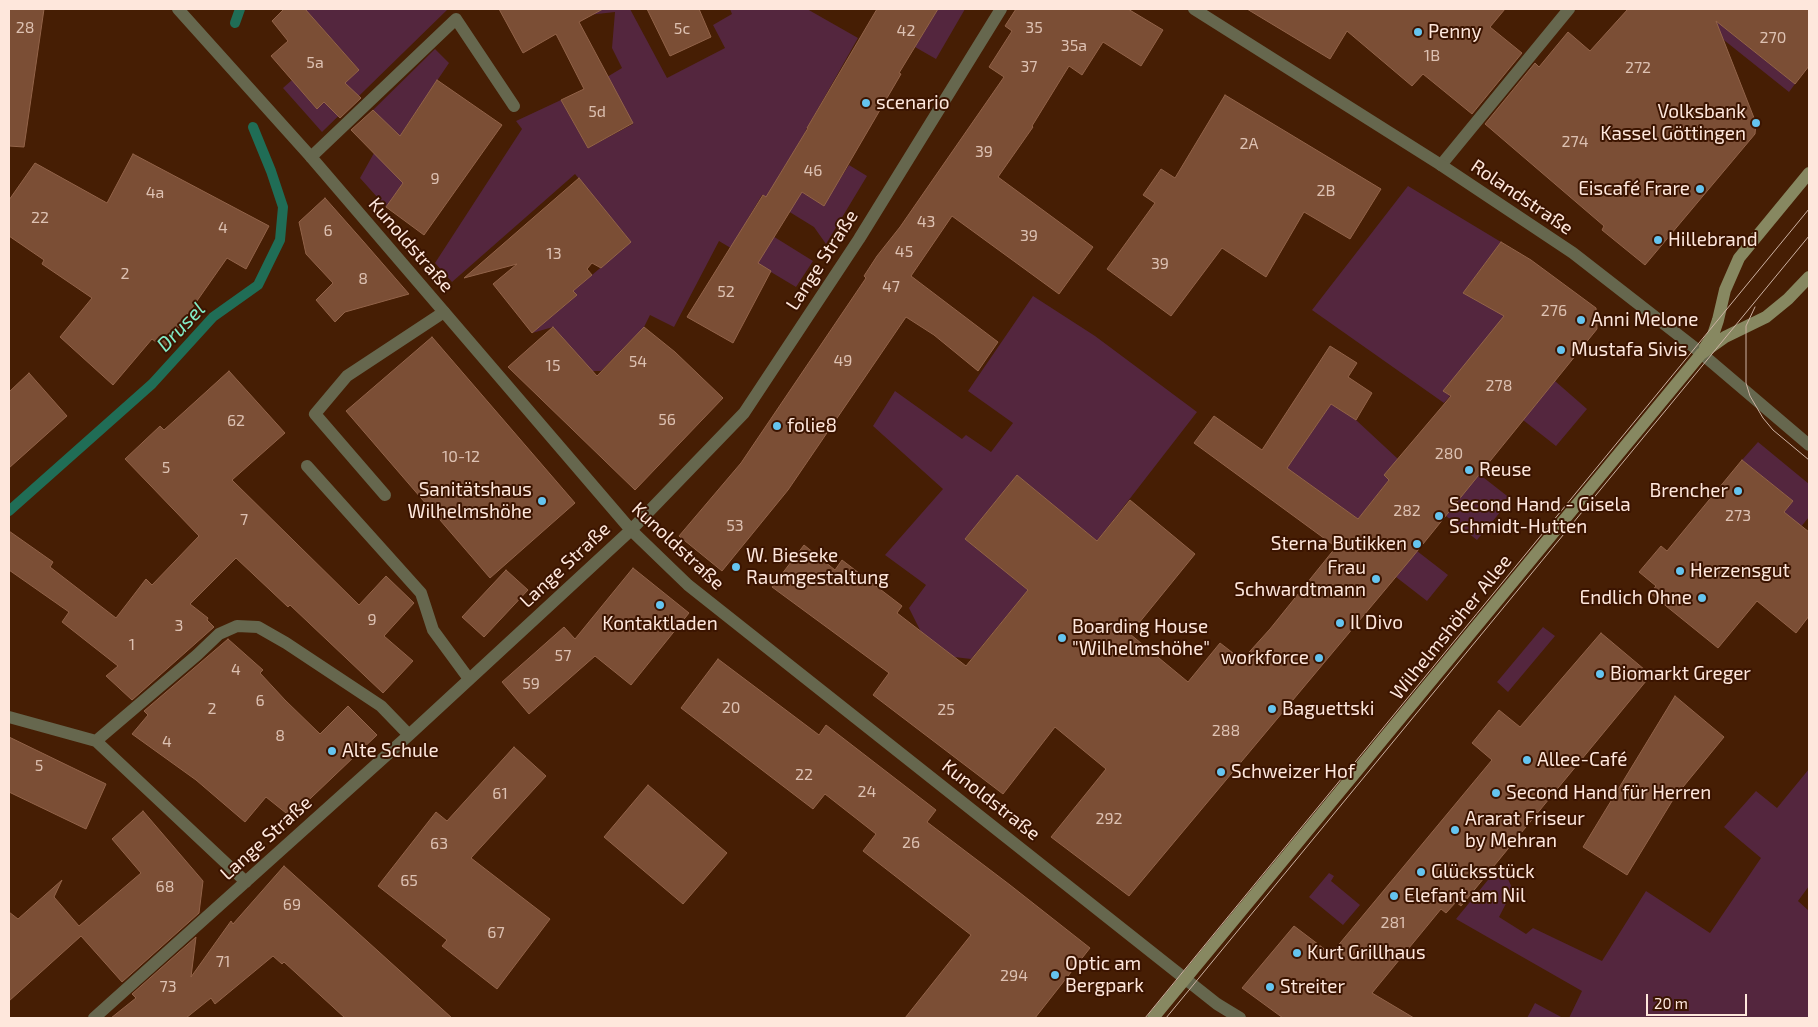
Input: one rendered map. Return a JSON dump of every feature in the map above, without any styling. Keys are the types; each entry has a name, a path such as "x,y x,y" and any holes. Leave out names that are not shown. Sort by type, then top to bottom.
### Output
{"main road":[{"name":"Wilhelmshöher Allee","path":"1153,1018 1702,354 1713,335 1725,290 1739,258 1809,173"},
{"name":"Wilhelmshöher Allee","path":"1702,354 1725,337 1766,317 1788,299 1809,277"}],"street":[{"name":"Kunoldstraße","path":"178,9 311,157 631,530 688,585 1217,1004 1240,1018"},
{"name":"Lange Straße","path":"94,1018 408,735 631,530 744,413 858,239 1001,9"},
{"name":"Rolandstraße","path":"1194,9 1441,165 1573,253 1702,354 1809,445"},
{"path":"1441,165 1569,9"},
{"path":"311,157 456,19 514,106"},
{"path":"385,495 315,414 347,376 444,312"},
{"path":"307,466 421,593 433,630 469,679"},
{"path":"96,741 219,634 237,626 258,627 286,643 381,706 408,735"},
{"path":"9,717 96,741 246,882"}],"shaded area":[{"path":"305,9 448,9 322,132 283,88 292,80 317,109 359,70"},
{"path":"583,9 630,9 667,78 725,48 713,25 732,14 730,9 807,9 858,38 803,137 778,177 823,205 849,165 867,176 826,244 814,227 762,195 747,220 813,261 796,287 719,241 674,327 650,315 644,327 601,371 592,371 553,327 532,333 576,296 573,291 631,242 575,174 452,282 435,263 522,129 516,121 561,100 588,148 633,124 607,77 622,68 612,48 615,12 588,15"},
{"path":"938,9 965,9 936,59 915,47"},
{"path":"1685,9 1701,9 1795,84 1789,92"},
{"path":"435,49 449,63 401,134 426,151 386,207 360,178 374,153 373,110"},
{"path":"1408,186 1501,242 1463,293 1502,314 1527,322 1444,391 1450,396 1444,403 1312,310"},
{"path":"1033,296 1095,336 1197,412 1097,541 1017,475 965,539 1028,590 971,659 954,657 921,632 909,608 926,585 885,555 943,489 873,426 895,391 962,439 966,435 991,452 1013,423 968,391"},
{"path":"1555,381 1587,409 1556,446 1523,420"},
{"path":"1331,404 1356,420 1398,459 1384,475 1389,480 1358,519 1287,468"},
{"path":"1758,442 1809,484 1809,517 1775,558 1758,543 1793,501 1742,460"},
{"path":"1479,474 1511,499 1477,540 1446,516"},
{"path":"1417,551 1448,575 1427,601 1396,577"},
{"path":"1543,627 1555,636 1508,692 1497,682"},
{"path":"1809,769 1809,886 1798,901 1809,911 1809,1018 1569,1018 1582,991 1456,919 1501,864 1513,890 1499,917 1526,934 1533,928 1602,961 1646,891 1710,933 1761,858 1724,827 1756,791 1777,808"},
{"path":"1329,873 1334,876 1331,881 1360,905 1343,925 1309,897"},
{"path":"1535,1003 1563,1018 1527,1018"}],"building":[{"path":"9,9 44,9 24,147 9,146"},
{"path":"284,9 305,9 359,70 345,83 361,98 340,118 324,102 317,109 271,56 288,41 272,21"},
{"path":"499,9 603,9 579,22 633,123 588,148 561,100 584,89 556,34 523,53"},
{"path":"647,9 699,9 711,37 670,56"},
{"path":"877,9 938,9 899,73 901,74 824,206 802,192 758,263 771,271 733,343 687,317 763,195 766,197"},
{"path":"1016,9 1128,9 1163,30 1141,66 1103,42 1082,75 1069,66 1033,127 998,177 1093,247 1059,294 952,216 911,276 998,342 978,371 934,335 906,317 788,490 722,571 679,536 741,463 866,278 864,276 877,256 900,227 1004,77 989,67 1012,31 1005,26"},
{"path":"1247,9 1505,9 1490,27 1522,53 1472,114 1423,74 1412,86 1347,31 1330,59"},
{"path":"1628,9 1809,9 1809,66 1795,84 1716,21 1756,123 1755,134 1645,265 1602,230 1604,226 1485,124 1535,63 1539,67 1568,32 1590,51"},
{"path":"437,80 502,125 424,235 386,207 403,183 351,130 373,110 400,136"},
{"path":"1225,95 1381,189 1350,239 1304,212 1266,277 1222,248 1171,316 1107,269 1155,203 1143,195 1161,169 1175,178"},
{"path":"133,154 269,226 246,269 227,258 164,348 152,339 113,385 60,337 92,298 42,264 44,260 9,236 9,200 35,163 107,203"},
{"path":"579,178 631,242 601,268 592,263 587,269 592,275 573,291 577,295 532,333 493,284 517,264 464,278"},
{"path":"325,198 409,294 345,312 335,322 316,300 333,283 306,254 299,222"},
{"path":"1501,242 1531,260 1596,308 1597,329 1410,560 1129,896 1051,837 1106,769 1055,727 1003,794 873,695 889,673 772,587 804,545 835,570 842,560 902,606 897,613 966,666 1028,590 965,539 1017,475 1097,541 1130,500 1195,554 1130,634 1188,682 1220,643 1242,660 1270,629 1336,547 1194,443 1214,416 1262,450 1330,346 1357,363 1348,377 1372,393 1356,420 1331,404 1287,468 1358,519 1389,480 1384,475 1451,396 1443,391 1504,316 1463,293"},
{"path":"553,327 597,376 644,327 675,352 723,398 635,490 508,367"},
{"path":"432,337 575,503 490,578 346,411"},
{"path":"229,371 285,433 232,480 359,605 386,576 414,603 384,636 413,661 383,693 290,605 288,607 236,558 190,604 208,618 207,620 214,627 132,700 106,676 118,666 62,622 69,612 9,570 9,531 53,562 50,567 116,618 146,579 152,585 199,536 125,459 160,426 164,430"},
{"path":"29,373 67,416 9,468 9,392"},
{"path":"1742,460 1793,501 1784,512 1809,532 1809,616 1796,633 1757,601 1718,648 1650,593 1656,586 1639,572 1661,546 1667,551"},
{"path":"633,568 689,613 631,685 595,656 529,714 502,682 564,627 575,639"},
{"path":"506,570 528,590 484,637 462,617"},
{"path":"1601,633 1651,675 1461,906 1456,902 1446,913 1441,909 1372,993 1414,1018 1283,1018 1242,988 1294,926 1331,954 1492,760 1472,743 1499,710 1520,727"},
{"path":"228,639 263,670 260,673 320,734 348,706 377,735 291,817 266,797 245,822 196,780 132,734 148,715 144,711"},
{"path":"718,659 819,735 826,725 936,810 927,822 1090,948 1035,1018 905,1018 971,935 863,851 876,834 825,794 813,809 681,708"},
{"path":"1675,696 1724,737 1674,798 1627,875 1583,847"},
{"path":"9,737 106,784 86,829 9,792"},
{"path":"514,747 546,776 471,858 550,919 497,989 442,946 447,940 378,886 436,812 447,821"},
{"path":"648,785 727,853 683,904 604,837"},
{"path":"143,811 203,881 199,913 122,982 81,936 9,1001 9,912 18,919 62,880 54,897 79,926 141,873 112,839"},
{"path":"284,866 452,1018 345,1018 284,962 282,964 273,956 215,1004 211,998 186,1018 111,1018 136,998 132,994 196,937 191,977 231,921 233,924"}],"waterway":[{"name":"Drusel","path":"235,23 240,9"},
{"name":"Drusel","path":"9,511 152,384 213,317 258,285 280,240 283,207 253,127"}],"tram line":[{"path":"1145,1018 1809,209"},
{"path":"1166,1018 1809,236"},
{"path":"1755,307 1746,326 1746,383 1750,396 1763,418 1773,430 1809,460"}],"place":[{"name":"Penny","path":"1418,32"},
{"name":"scenario","path":"866,103"},
{"name":"Volksbank Kassel Göttingen","path":"1756,123"},
{"name":"Eiscafé Frare","path":"1700,189"},
{"name":"Hillebrand","path":"1658,240"},
{"name":"Anni Melone","path":"1581,320"},
{"name":"Mustafa Sivis","path":"1561,350"},
{"name":"folie8","path":"777,426"},
{"name":"Reuse","path":"1469,470"},
{"name":"Brencher","path":"1738,491"},
{"name":"Sanitätshaus Wilhelmshöhe","path":"542,501"},
{"name":"Second Hand - Gisela Schmidt-Hutten","path":"1439,516"},
{"name":"Sterna Butikken","path":"1417,544"},
{"name":"W. Bieseke Raumgestaltung","path":"736,567"},
{"name":"Herzensgut","path":"1680,571"},
{"name":"Frau Schwardtmann","path":"1376,579"},
{"name":"Endlich Ohne","path":"1702,598"},
{"name":"Kontaktladen","path":"660,605"},
{"name":"Il Divo","path":"1340,623"},
{"name":"Boarding House \"Wilhelmshöhe\"","path":"1062,638"},
{"name":"workforce","path":"1319,658"},
{"name":"Biomarkt Greger","path":"1600,674"},
{"name":"Baguettski","path":"1272,709"},
{"name":"Alte Schule","path":"332,751"},
{"name":"Allee-Café","path":"1527,760"},
{"name":"Schweizer Hof","path":"1221,772"},
{"name":"Second Hand für Herren","path":"1496,793"},
{"name":"Ararat Friseur by Mehran","path":"1455,830"},
{"name":"Glücksstück","path":"1421,872"},
{"name":"Elefant am Nil","path":"1394,896"},
{"name":"Kurt Grillhaus","path":"1297,953"},
{"name":"Optic am Bergpark","path":"1055,975"},
{"name":"Streiter","path":"1270,987"}]}
